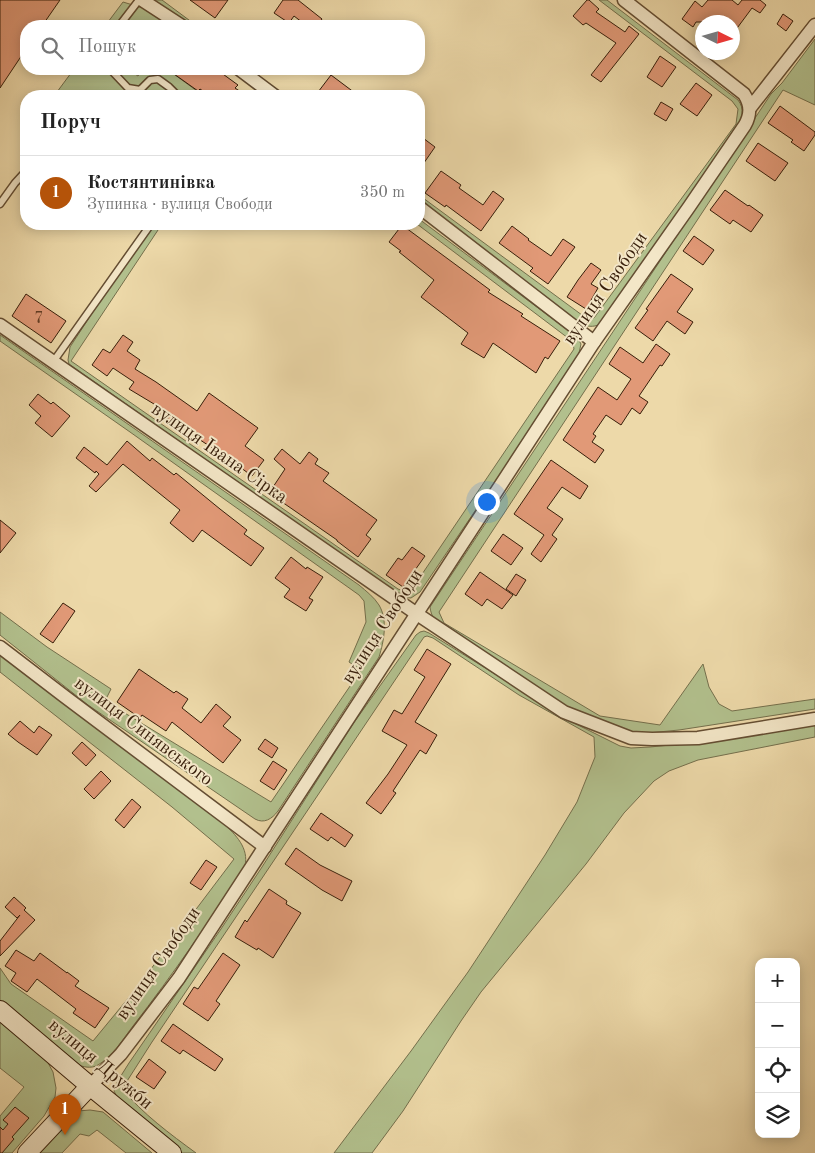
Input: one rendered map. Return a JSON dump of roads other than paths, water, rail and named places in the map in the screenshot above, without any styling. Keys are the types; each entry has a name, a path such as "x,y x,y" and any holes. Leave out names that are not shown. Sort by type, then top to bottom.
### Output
{"street":[{"path":"140,0 172,20"},
{"path":"624,0 744,94 750,108"},
{"name":"вулиця Свободи","path":"27,1153 121,1054 179,978 594,342 745,125 750,108 815,25"},
{"path":"246,75 262,90"},
{"path":"425,212 594,342"},
{"name":"вулиця Івана Сірка","path":"0,325 417,614 564,712 630,738 652,739 698,738 815,719"},
{"name":"вулиця Синявського","path":"0,646 265,847"},
{"name":"вулиця Дружби","path":"0,1010 172,1153"}],"lane":[{"path":"124,20 140,0"},
{"path":"116,75 128,88 140,90 150,80 158,79 172,90"},
{"path":"0,204 20,178"},
{"path":"53,362 147,230"}],"place":[{"name":"Костянтинівка","path":"65,1135"}]}
